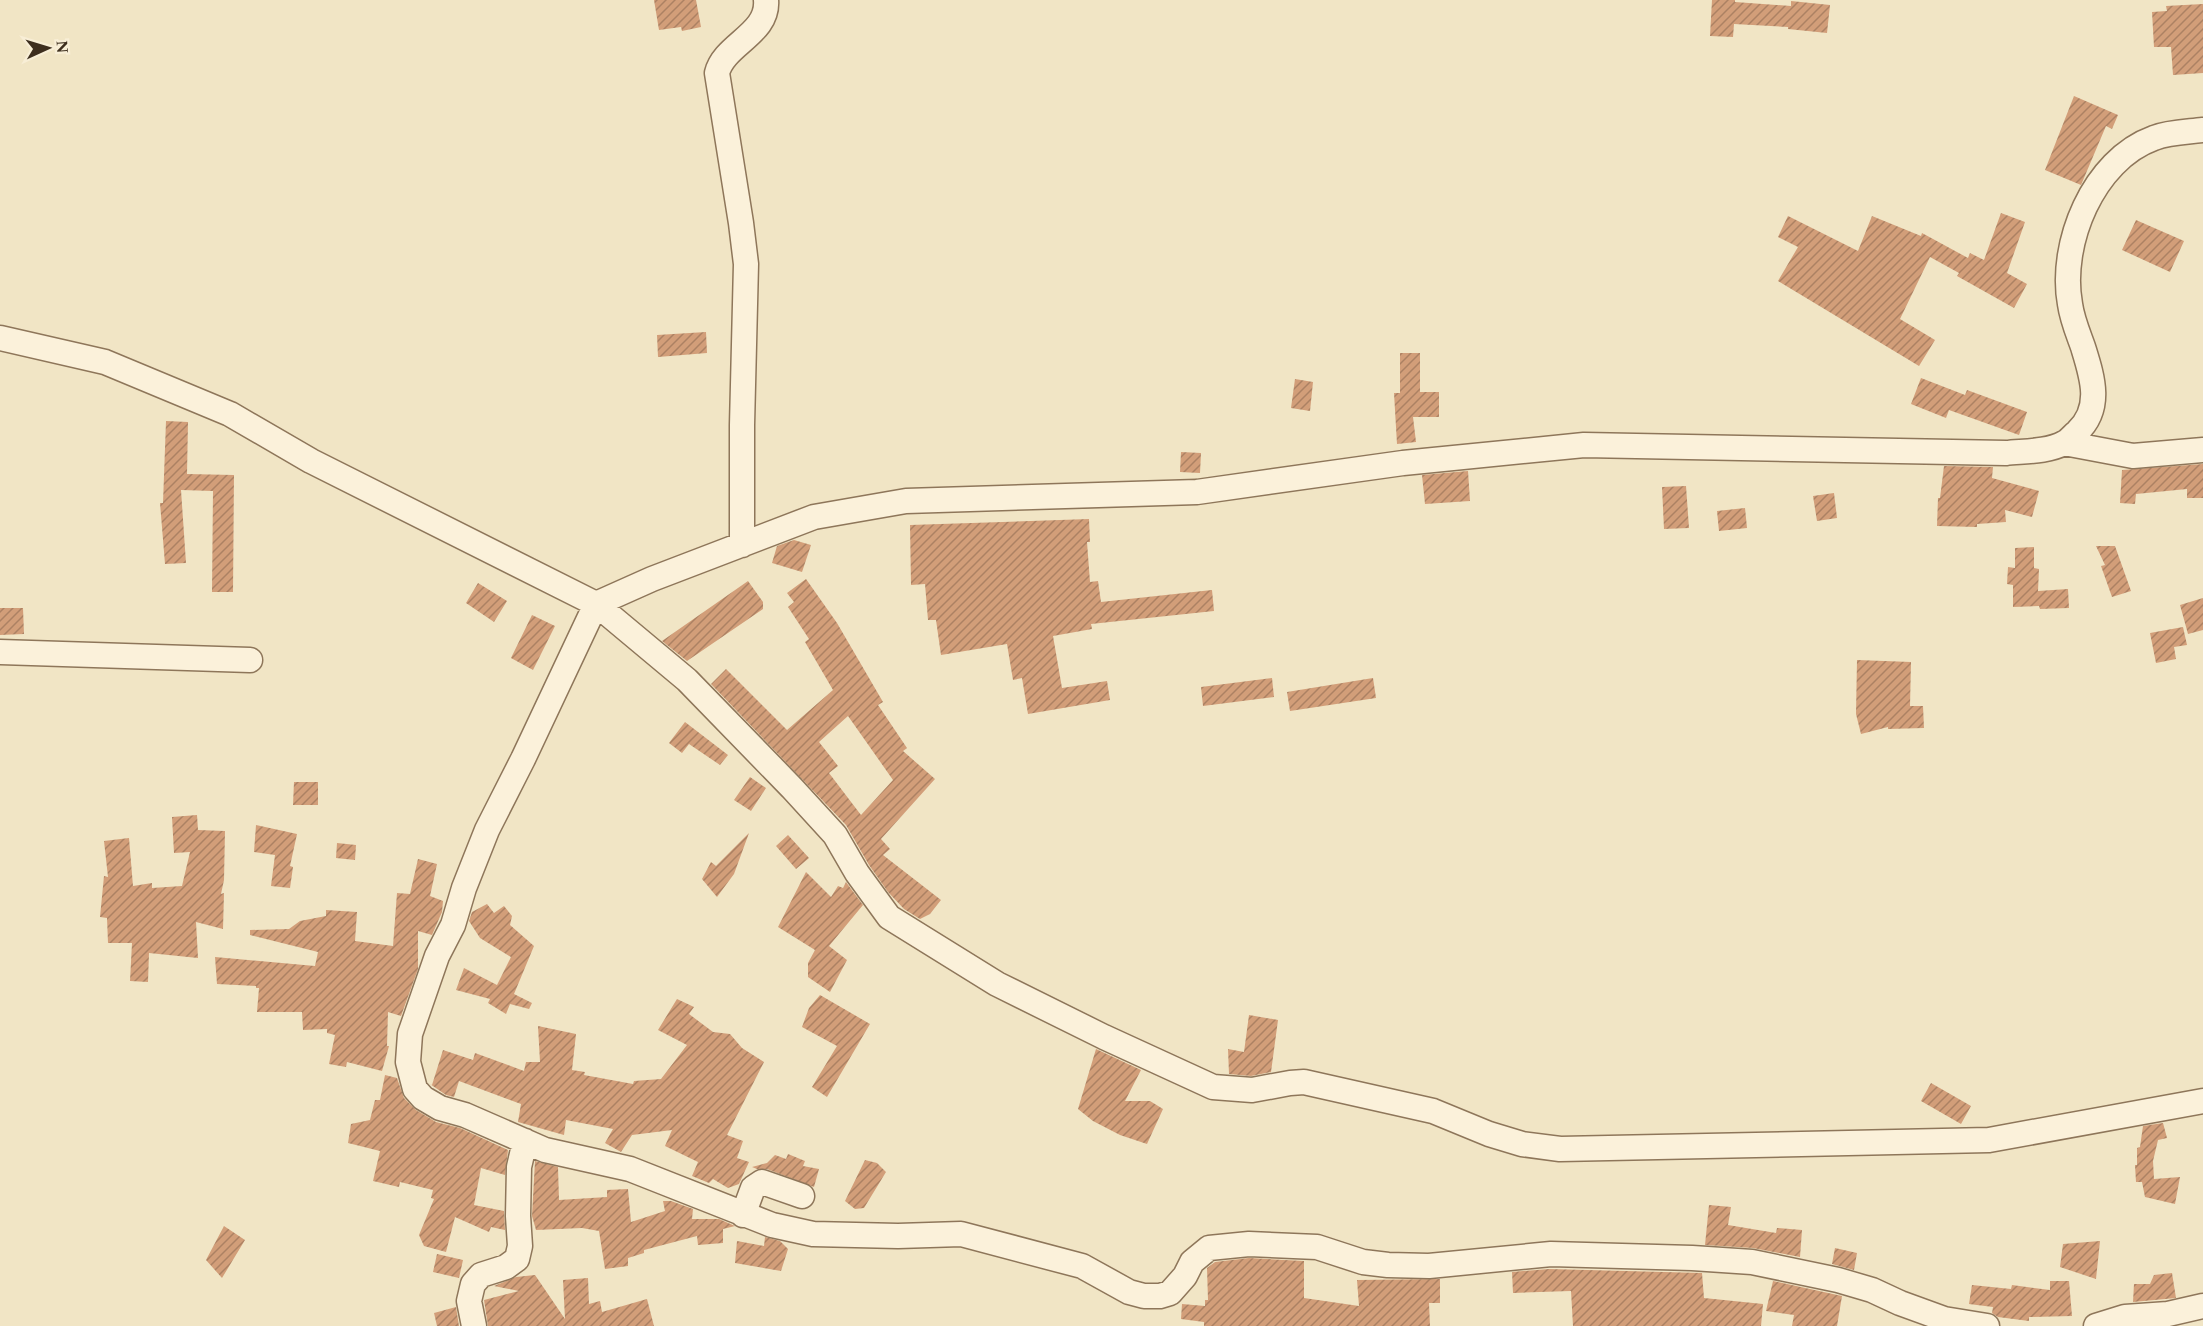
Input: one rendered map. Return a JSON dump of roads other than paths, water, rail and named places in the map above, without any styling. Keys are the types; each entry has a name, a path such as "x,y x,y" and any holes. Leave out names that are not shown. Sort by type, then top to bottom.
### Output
{"street":[{"path":"742,545 746,264 717,73 720,62 758,25 764,11 765,0"},
{"path":"1987,1326 1944,1319 1899,1303 1872,1290 1838,1280 1752,1262 1692,1258 1551,1254 1429,1266 1388,1265 1354,1260 1317,1247 1275,1244 1228,1246 1209,1248 1192,1262 1185,1276 1170,1293 1152,1297 1129,1292 1082,1266 962,1234 898,1236 813,1234 772,1226 630,1169 545,1150 465,1115 440,1108 423,1098 416,1089 410,1073 408,1050 410,1034 437,956 453,925 464,888 487,830 596,604 652,579 814,518 906,501 1132,496 1197,492 1403,463 1584,445 2006,453 2049,448 2064,443 2086,422 2094,404 2091,376 2073,318 2067,284 2068,265 2086,203 2109,168 2139,145 2155,137 2203,130"},
{"path":"0,338 105,362 230,414 311,461 596,604 687,680 792,788 835,835 857,873 889,917 997,984 1213,1087 1252,1090 1304,1082 1421,1108 1522,1144 1560,1149 1989,1140 2203,1101"},
{"path":"2064,443 2133,456 2203,450"},
{"path":"0,652 250,660"},
{"path":"474,1326 470,1301 473,1284 481,1275 506,1267 517,1259 520,1246 519,1167 525,1141"},
{"path":"743,1215 753,1188 762,1182 802,1196"},
{"path":"2096,1326 2125,1317 2168,1314 2203,1306"}]}
